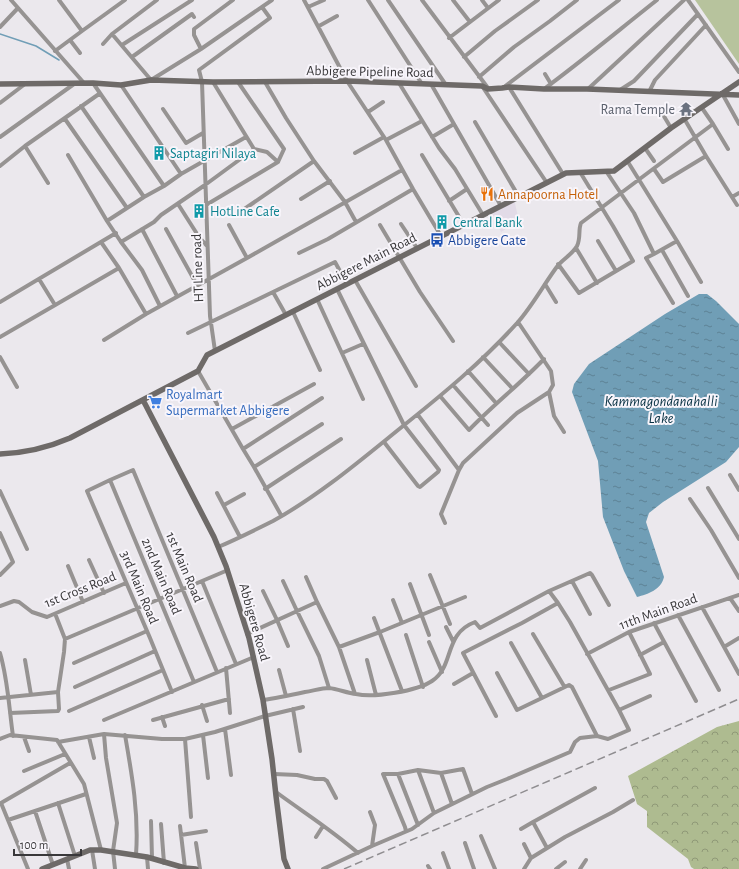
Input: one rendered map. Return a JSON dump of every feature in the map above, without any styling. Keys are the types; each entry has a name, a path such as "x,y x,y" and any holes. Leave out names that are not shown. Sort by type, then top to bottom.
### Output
{"street":[{"path":"12,0 84,84"},
{"path":"60,0 82,31"},
{"path":"55,52 125,0"},
{"path":"103,44 112,34 156,0"},
{"path":"122,45 192,0"},
{"path":"201,49 194,35 194,29 233,0"},
{"path":"112,34 151,80 201,49 272,0"},
{"path":"304,0 347,81 385,139 413,190 441,236"},
{"path":"308,7 324,0"},
{"path":"368,0 422,84"},
{"path":"388,0 446,85"},
{"path":"453,0 470,22"},
{"path":"482,0 488,8"},
{"path":"449,38 499,0"},
{"path":"464,57 495,31 538,0"},
{"path":"479,76 514,47 577,0"},
{"path":"502,88 619,0"},
{"path":"544,90 597,50 625,25 657,0"},
{"path":"587,90 684,0"},
{"path":"688,0 739,72"},
{"path":"424,1 449,38 479,76 547,183"},
{"name":"HT Line road","path":"215,351 210,322 202,82 199,70 270,18 262,7"},
{"path":"0,27 18,8"},
{"path":"132,57 192,14 194,17"},
{"path":"620,91 634,81 698,14"},
{"path":"319,26 337,16"},
{"path":"649,92 655,80 706,25"},
{"path":"70,40 80,53"},
{"path":"544,74 551,84"},
{"name":"Abbigere Pipeline Road","path":"0,84 93,83 121,85 151,80 202,82 347,81 502,88 510,87 544,90 739,95"},
{"path":"213,82 254,149 267,152 278,162"},
{"path":"206,205 278,162 284,149 238,82"},
{"path":"265,82 286,118 314,161 345,202 356,222"},
{"name":"Abbigere Main Road","path":"198,371 207,355 563,174 614,171 672,128 739,82"},
{"path":"93,83 164,186"},
{"path":"399,83 483,215"},
{"path":"0,103 25,84"},
{"path":"0,137 74,84"},
{"path":"431,84 502,206"},
{"path":"121,85 181,174"},
{"path":"510,87 563,174"},
{"path":"0,166 25,146 100,94"},
{"path":"721,95 739,124"},
{"path":"368,112 383,102"},
{"path":"81,106 144,197"},
{"path":"659,108 672,128"},
{"path":"702,108 728,149"},
{"path":"163,109 186,142 204,133"},
{"path":"65,119 127,208"},
{"path":"684,120 737,204"},
{"path":"355,153 422,121"},
{"path":"475,122 519,197"},
{"path":"432,137 454,124"},
{"path":"218,547 281,515 353,466 418,415 468,372 518,322 558,264 576,248 581,223 713,124"},
{"path":"108,221 181,174 246,137"},
{"path":"25,146 48,183"},
{"path":"645,148 654,161"},
{"path":"121,242 154,222 161,215 206,185 254,149"},
{"path":"68,155 121,242 142,270 160,306"},
{"path":"422,155 464,225"},
{"path":"654,169 663,182 706,156"},
{"path":"240,212 314,161"},
{"path":"628,162 678,241 701,282"},
{"path":"104,340 160,306 402,170"},
{"path":"606,171 634,213 654,254"},
{"path":"558,264 579,293 633,260 580,172"},
{"path":"301,199 330,181"},
{"path":"449,201 467,189"},
{"path":"299,253 328,239 413,190"},
{"path":"732,197 739,192"},
{"path":"178,204 199,237 207,246"},
{"path":"401,224 417,248"},
{"path":"229,225 247,258"},
{"path":"380,225 420,292 453,341"},
{"path":"166,228 197,285"},
{"path":"142,229 178,296"},
{"path":"0,302 116,233"},
{"path":"598,240 616,271"},
{"path":"673,303 646,258 678,241"},
{"path":"101,242 119,268 146,314"},
{"path":"576,248 597,283"},
{"path":"662,250 688,296"},
{"path":"188,333 335,262 347,284"},
{"path":"0,338 119,268"},
{"path":"39,279 55,305"},
{"path":"355,280 416,386"},
{"path":"545,284 556,302"},
{"path":"337,289 404,426 439,470 438,472 420,487 418,486 384,442"},
{"path":"272,292 286,315"},
{"path":"317,299 363,399"},
{"path":"293,312 320,370"},
{"path":"445,523 441,514 463,463 517,413 549,392 553,385 552,375 544,359 518,322"},
{"path":"499,342 529,374"},
{"path":"342,353 363,344"},
{"path":"0,357 17,387"},
{"path":"483,357 512,388"},
{"path":"440,396 468,430 544,359"},
{"path":"0,454 20,453 54,445 198,371 281,515"},
{"path":"468,372 496,403"},
{"path":"232,429 314,384"},
{"path":"453,385 488,425"},
{"path":"549,392 554,416 564,432"},
{"path":"243,449 322,398"},
{"name":"Abbigere Road","path":"143,400 199,506 228,570 254,657 263,700 274,774 284,859 288,869"},
{"path":"418,415 459,470"},
{"path":"254,467 322,424"},
{"path":"265,489 340,439"},
{"name":"1st Main Road","path":"110,480 133,470 217,672"},
{"path":"730,475 739,490"},
{"name":"3rd Main Road","path":"110,480 88,491 172,692"},
{"name":"2nd Main Road","path":"110,480 194,682"},
{"path":"708,488 739,539"},
{"path":"0,491 27,549"},
{"path":"217,493 240,537"},
{"path":"224,505 244,494"},
{"path":"690,500 711,530 739,578"},
{"path":"0,533 13,562 0,575"},
{"path":"89,560 104,593"},
{"path":"68,566 83,602"},
{"path":"64,639 228,570"},
{"path":"263,700 329,688 355,694 376,695 423,687 442,673 453,641 459,632 468,625 475,622 478,627 485,625 549,591 591,573 609,605"},
{"path":"430,575 453,641"},
{"path":"306,578 339,646 355,694"},
{"path":"202,581 236,664"},
{"path":"283,581 319,656 329,688"},
{"path":"572,581 590,614"},
{"name":"1st Cross Road","path":"0,606 14,601 19,602 32,612 47,617 126,583"},
{"path":"410,584 429,635"},
{"path":"263,591 288,646"},
{"path":"323,869 418,825 434,813 472,794 570,752 574,742 580,738 597,736 608,739 629,730 609,690 570,622 549,591"},
{"name":"11th Main Road","path":"587,654 628,632 739,595"},
{"path":"339,646 380,632 465,597"},
{"path":"730,598 739,611"},
{"path":"393,600 402,623"},
{"path":"247,634 317,602"},
{"path":"496,716 462,652 522,623 558,603"},
{"path":"702,607 739,674"},
{"path":"678,615 719,690"},
{"path":"10,713 58,711 59,709 58,692 64,652 64,639 56,616"},
{"path":"374,618 402,691"},
{"path":"654,623 696,701"},
{"path":"74,663 147,631"},
{"path":"609,690 650,674 628,632"},
{"path":"533,634 564,686"},
{"path":"406,635 423,687"},
{"path":"724,647 739,638"},
{"path":"429,642 442,673"},
{"path":"640,655 664,642"},
{"path":"511,643 542,698"},
{"path":"75,687 155,651"},
{"path":"0,653 5,669 12,736"},
{"path":"104,720 254,657"},
{"path":"26,660 32,695"},
{"path":"367,660 376,695"},
{"path":"226,668 230,714"},
{"path":"69,711 163,670"},
{"path":"279,670 286,696"},
{"path":"454,684 473,673"},
{"path":"497,673 518,710 564,686 569,685 572,687 597,736"},
{"path":"0,698 58,692"},
{"path":"619,710 650,696"},
{"path":"153,720 229,698"},
{"path":"202,705 207,721"},
{"path":"0,739 10,735 56,740 58,742 104,734 185,739 225,729 265,716 303,707"},
{"path":"293,709 300,751"},
{"path":"162,717 165,726"},
{"path":"225,729 232,775"},
{"path":"104,734 106,758 117,823 113,851 116,869"},
{"path":"125,735 135,792 138,826 136,855"},
{"path":"203,735 208,778"},
{"path":"24,737 29,751"},
{"path":"89,737 94,758"},
{"path":"185,739 191,817"},
{"path":"58,742 84,784 101,850"},
{"path":"24,771 65,754"},
{"path":"28,869 1,803 70,763"},
{"path":"406,831 383,774 398,774 418,770 440,773 463,769 472,794"},
{"path":"418,770 434,813"},
{"path":"440,773 452,804"},
{"path":"274,774 297,775 327,780 336,798"},
{"path":"398,774 418,825"},
{"path":"521,829 595,788"},
{"path":"275,792 340,837 358,853"},
{"path":"8,820 86,794"},
{"path":"524,869 531,858 633,800"},
{"path":"58,803 75,856"},
{"path":"35,811 52,866"},
{"path":"370,812 375,825 372,846"},
{"path":"148,869 151,821"},
{"path":"534,822 547,848"},
{"path":"161,824 168,865"},
{"path":"180,826 185,868"},
{"path":"316,837 323,826"},
{"path":"180,835 206,831"},
{"path":"482,836 495,869"},
{"path":"196,843 200,869"},
{"path":"465,843 474,869"},
{"path":"524,844 531,858"},
{"path":"92,850 95,869"},
{"path":"42,869 92,850 113,851 136,855 168,865 196,869"},
{"path":"443,853 449,869"},
{"path":"68,859 69,869"},
{"path":"580,869 586,860"},
{"path":"556,869 565,862"}],"shaded area":[{"path":"514,199 519,221 501,232 491,211"}],"green space":[{"path":"695,0 739,0 739,64"},
{"path":"739,721 739,869 694,869 691,867 688,859 647,827 647,811 637,804 628,776 717,727"}],"water":[{"name":"Kammagondanahalli Lake","path":"699,294 707,294 739,324 739,447 726,462 663,502 649,513 646,522 664,577 657,588 650,593 637,597 624,571 603,517 598,461 572,392 574,384 589,364 665,314"}],"waterway":[{"path":"0,34 36,46 59,60"}],"railway":[{"path":"344,869 739,699"}],"place":[{"name":"Rama Temple","path":"686,109"},
{"name":"Saptagiri Nilaya","path":"159,153"},
{"name":"Annapoorna Hotel","path":"487,194"},
{"name":"HotLine Cafe","path":"199,211"},
{"name":"Central Bank","path":"442,222"},
{"name":"Abbigere Gate","path":"437,240"},
{"name":"Royalmart Supermarket Abbigere","path":"155,402"}]}
